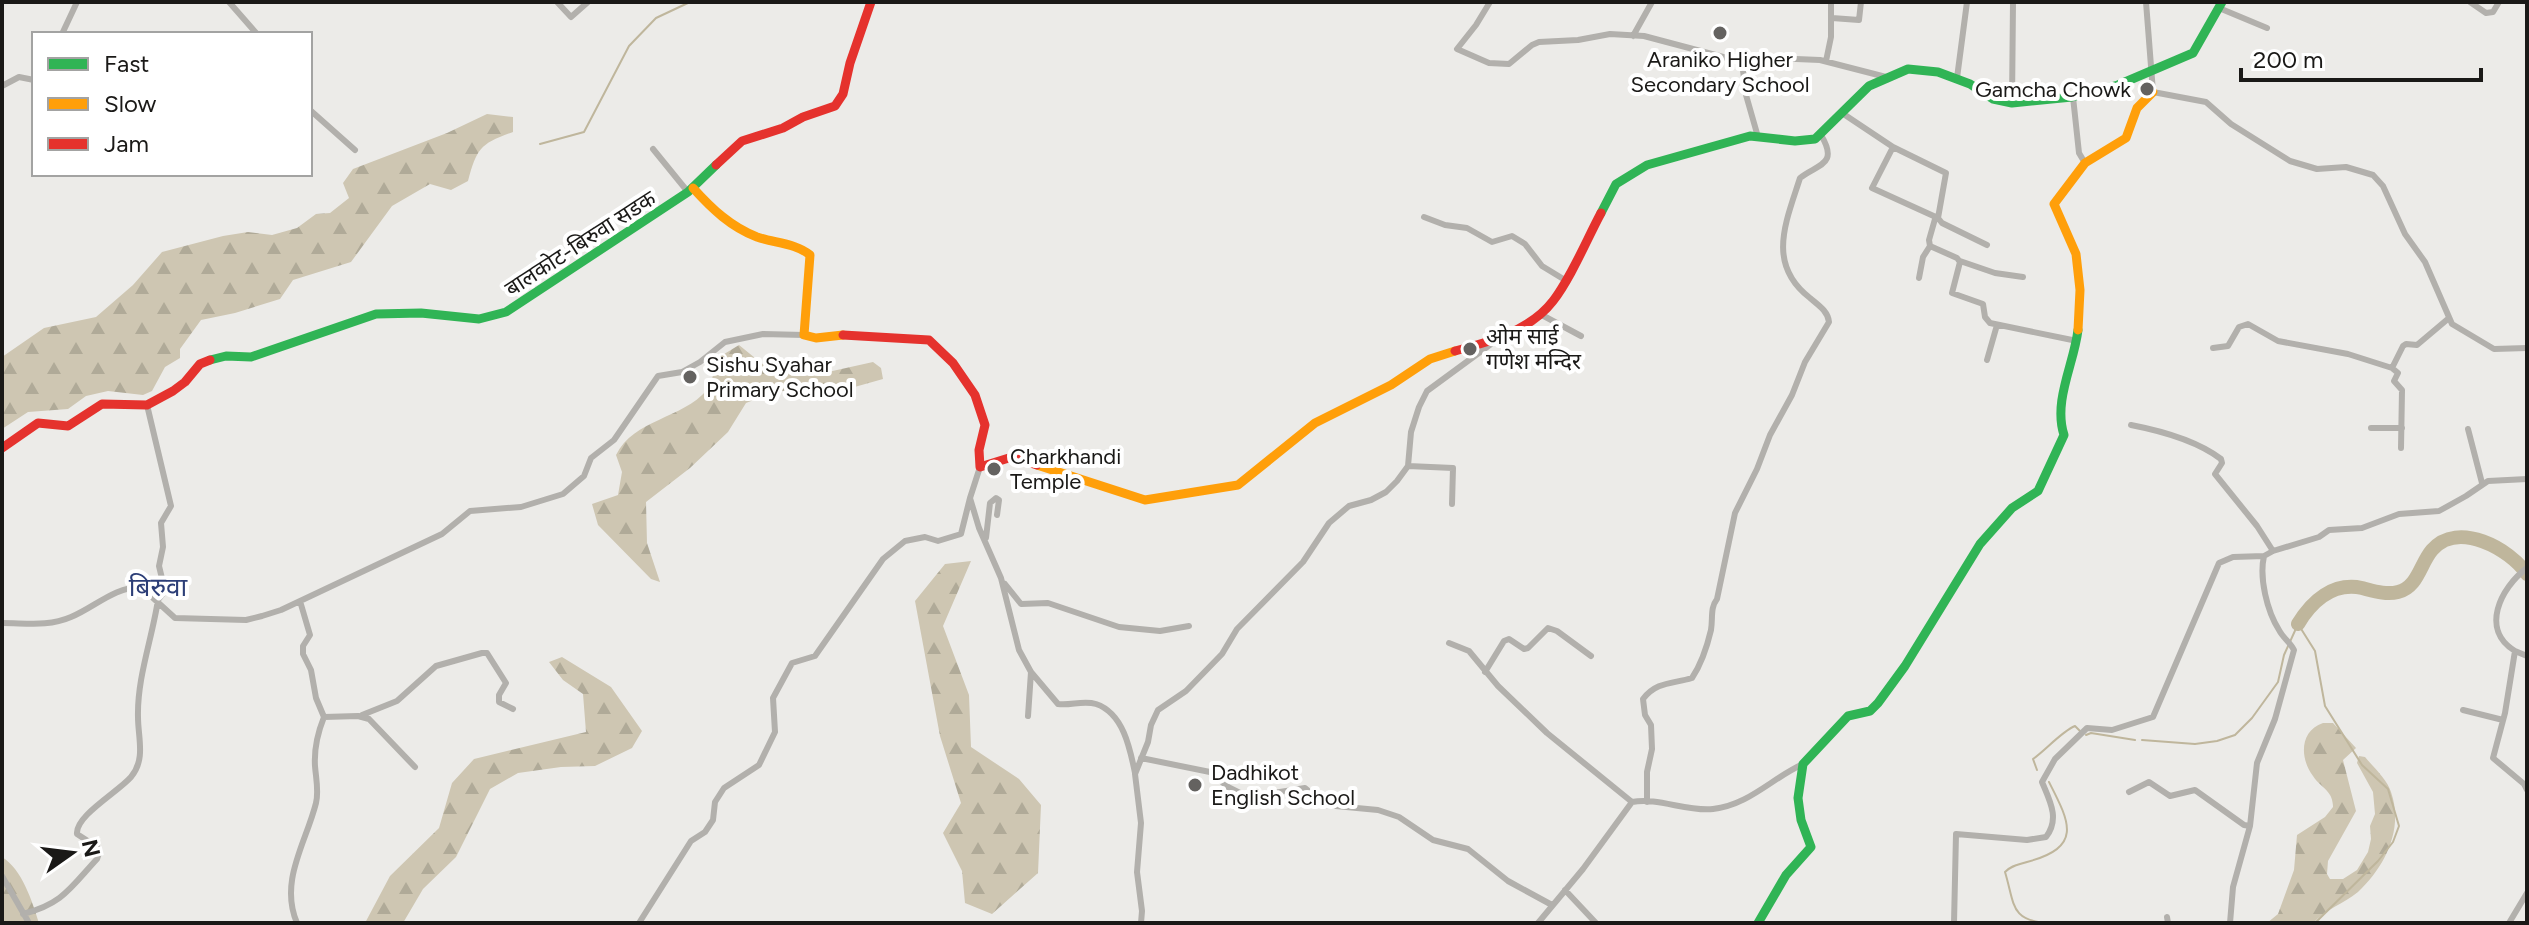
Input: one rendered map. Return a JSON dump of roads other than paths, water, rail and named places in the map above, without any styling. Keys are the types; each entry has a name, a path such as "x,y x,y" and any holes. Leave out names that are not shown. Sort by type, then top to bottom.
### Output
{"street":[{"path":"63,32 77,2"},
{"path":"229,2 255,32"},
{"path":"557,2 571,17 588,2"},
{"name":"बालकोट-बिरुवा सडक","path":"147,405 173,391 200,364 212,359 251,357 364,317 386,313 421,313 479,319 506,312 690,190 742,141 835,106 843,94 871,2"},
{"path":"1490,2 1457,49 1489,63 1509,64 1539,42 1610,34 1644,36 1742,62 1772,58 1826,61 1886,77"},
{"path":"1633,36 1652,2"},
{"path":"1826,61 1831,2"},
{"path":"1832,18 1859,20 1861,2"},
{"path":"1957,78 1967,2"},
{"path":"2012,103 2013,2"},
{"path":"1449,643 1469,651 1485,672 1547,733 1632,802 1710,810 1724,807 1751,796 1803,764 1848,716 1875,708 1905,666 1980,544 2004,515 2038,491 2064,435 2059,420 2077,341 2080,274 2072,240 2057,216 2054,204 2085,163 2126,138 2137,108 2153,92 2146,2"},
{"path":"2470,2 2486,13 2493,12 2499,2"},
{"path":"1135,774 1158,710 1186,691 1222,654 1237,629 1303,562 1329,523 1349,506 1386,492 1408,466 1411,432 1427,391 1497,340 1540,314 1554,300 1610,193 1622,180 1666,158 1750,136 1806,141 1821,135 1869,86 1916,68 1957,78 1993,99 2012,103 2072,97 2118,85 2193,53 2220,5 2267,28"},
{"path":"1742,62 1746,95 1758,137"},
{"path":"2,86 19,77 32,80"},
{"path":"2153,92 2206,102 2231,124 2290,161 2317,169 2346,167 2373,175 2388,193 2410,243 2425,262 2449,318 2458,328 2488,347 2527,348"},
{"path":"2072,97 2079,153 2085,163"},
{"path":"312,112 355,150"},
{"path":"1842,113 1893,147 1946,173 1930,246 1923,257 1919,278"},
{"path":"1647,802 1651,725 1645,715 1643,699 1650,690 1668,681 1692,678 1703,661 1735,513 1805,362 1829,322 1822,308 1790,279 1783,254 1782,233 1800,178 1818,169 1828,154 1828,147 1821,135"},
{"path":"1893,147 1872,188 1987,245"},
{"path":"653,149 690,190 731,226 745,233 803,249 810,255 804,335"},
{"path":"1424,217 1445,225 1467,228 1492,242 1512,236 1525,244 1542,266 1565,280"},
{"path":"1930,246 1995,273 2023,277"},
{"path":"1960,261 1952,293 1983,304 1987,320 1997,325 2077,341"},
{"path":"1540,314 1581,336"},
{"path":"2392,368 2403,346 2417,345 2449,318"},
{"path":"2213,348 2228,346 2239,327 2248,324 2278,341 2348,354 2392,368 2398,373 2394,381 2402,390 2401,448"},
{"path":"1987,360 1997,325"},
{"path":"2,623 47,625 70,618 119,590 131,587 141,587 175,618 246,620 281,610 442,534 470,511 521,507 563,494 584,476 591,458 614,440 658,376 682,372 725,342 763,334 816,338 852,334 929,340 953,363 975,395 985,425 979,450 980,467 961,534 938,541 925,537 905,541 883,559 815,656 792,663 773,698 775,732 759,765 724,788 715,802 713,820 705,832 691,841 639,923"},
{"path":"980,467 1012,457 1145,500 1238,485 1315,423 1391,385 1430,359 1497,340"},
{"path":"2,448 38,423 68,426 102,404 147,405 171,506 161,523 163,547 159,566 165,591 158,600 139,688 138,720 142,744 138,759 131,777 82,818 76,830 77,834 97,847 99,853 58,902 45,909 23,914"},
{"path":"2131,425 2173,436 2211,451 2221,459 2222,463 2215,474 2273,551"},
{"path":"2371,428 2402,428"},
{"path":"2468,429 2482,483"},
{"path":"1408,466 1453,468 1452,504"},
{"path":"1954,923 1956,834 2027,840 2046,837 2053,827 2052,804 2042,782 2055,759 2087,728 2112,730 2153,717 2219,563 2233,557 2264,556 2313,539 2329,530 2362,528 2392,515 2439,511 2482,483 2527,479"},
{"path":"970,498 1001,578 1019,650 1031,672 1058,704 1095,704 1110,711 1127,739 1141,823 1137,872 1141,923"},
{"path":"985,541 990,503 996,498 999,500 997,515"},
{"path":"2230,923 2233,887 2250,826 2257,763 2275,719 2293,654 2292,645 2273,620 2267,601 2264,556"},
{"path":"2527,568 2506,589 2495,629 2504,644 2527,656"},
{"path":"1001,578 1021,604 1048,603 1119,627 1160,631 1189,626"},
{"path":"297,923 292,910 291,881 316,802 314,764 324,717 316,698 311,670 303,654 303,646 310,635 300,601"},
{"path":"1485,672 1504,641 1509,639 1524,649 1528,648 1548,628 1591,656"},
{"path":"2515,651 2493,758 2527,790"},
{"path":"324,717 358,716 385,708 436,666 482,653 487,653 506,683 499,695 499,702 513,709"},
{"path":"1028,716 1031,672"},
{"path":"2463,710 2503,720"},
{"path":"358,716 369,719 415,767"},
{"path":"1141,758 1210,772 1228,787 1248,797 1305,788 1325,805 1378,810 1399,817 1433,840 1468,849 1508,881 1552,905"},
{"path":"1758,923 1786,875 1811,847 1801,820 1798,798 1803,764"},
{"path":"2129,792 2149,782 2170,796 2195,790 2244,825 2250,826"},
{"path":"1538,923 1632,802"},
{"path":"2,876 29,923"},
{"path":"1565,890 1596,923"},
{"path":"2509,923 2527,893"}],"waterway":[{"path":"540,144 584,132 629,46 656,18 690,2"},
{"path":"2298,624 2324,595 2342,588 2389,593 2405,589 2432,550 2443,541 2455,538 2483,541 2509,555 2527,574"},
{"path":"2142,740 2195,744 2235,735 2252,718 2278,682 2284,655 2298,624 2315,651 2325,706 2362,765 2388,789 2399,826 2393,842 2378,861 2315,923"},
{"path":"2037,770 2033,759 2075,726 2080,731"},
{"path":"2086,735 2091,733 2135,740"},
{"path":"2049,782 2066,821 2064,841 2045,856 2005,872 2013,902 2021,915 2036,922 2049,923"}],"place":[{"name":"Araniko Higher Secondary School","path":"1720,33"},
{"name":"Gamcha Chowk","path":"2147,89"},
{"name":"ओम साई गणेश मन्दिर","path":"1470,349"},
{"name":"Sishu Syahar Primary School","path":"690,377"},
{"name":"Charkhandi Temple","path":"994,469"},
{"name":"Dadhikot English School","path":"1195,785"}],"district":[{"name":"बिरुवा","path":"158,587"}]}
